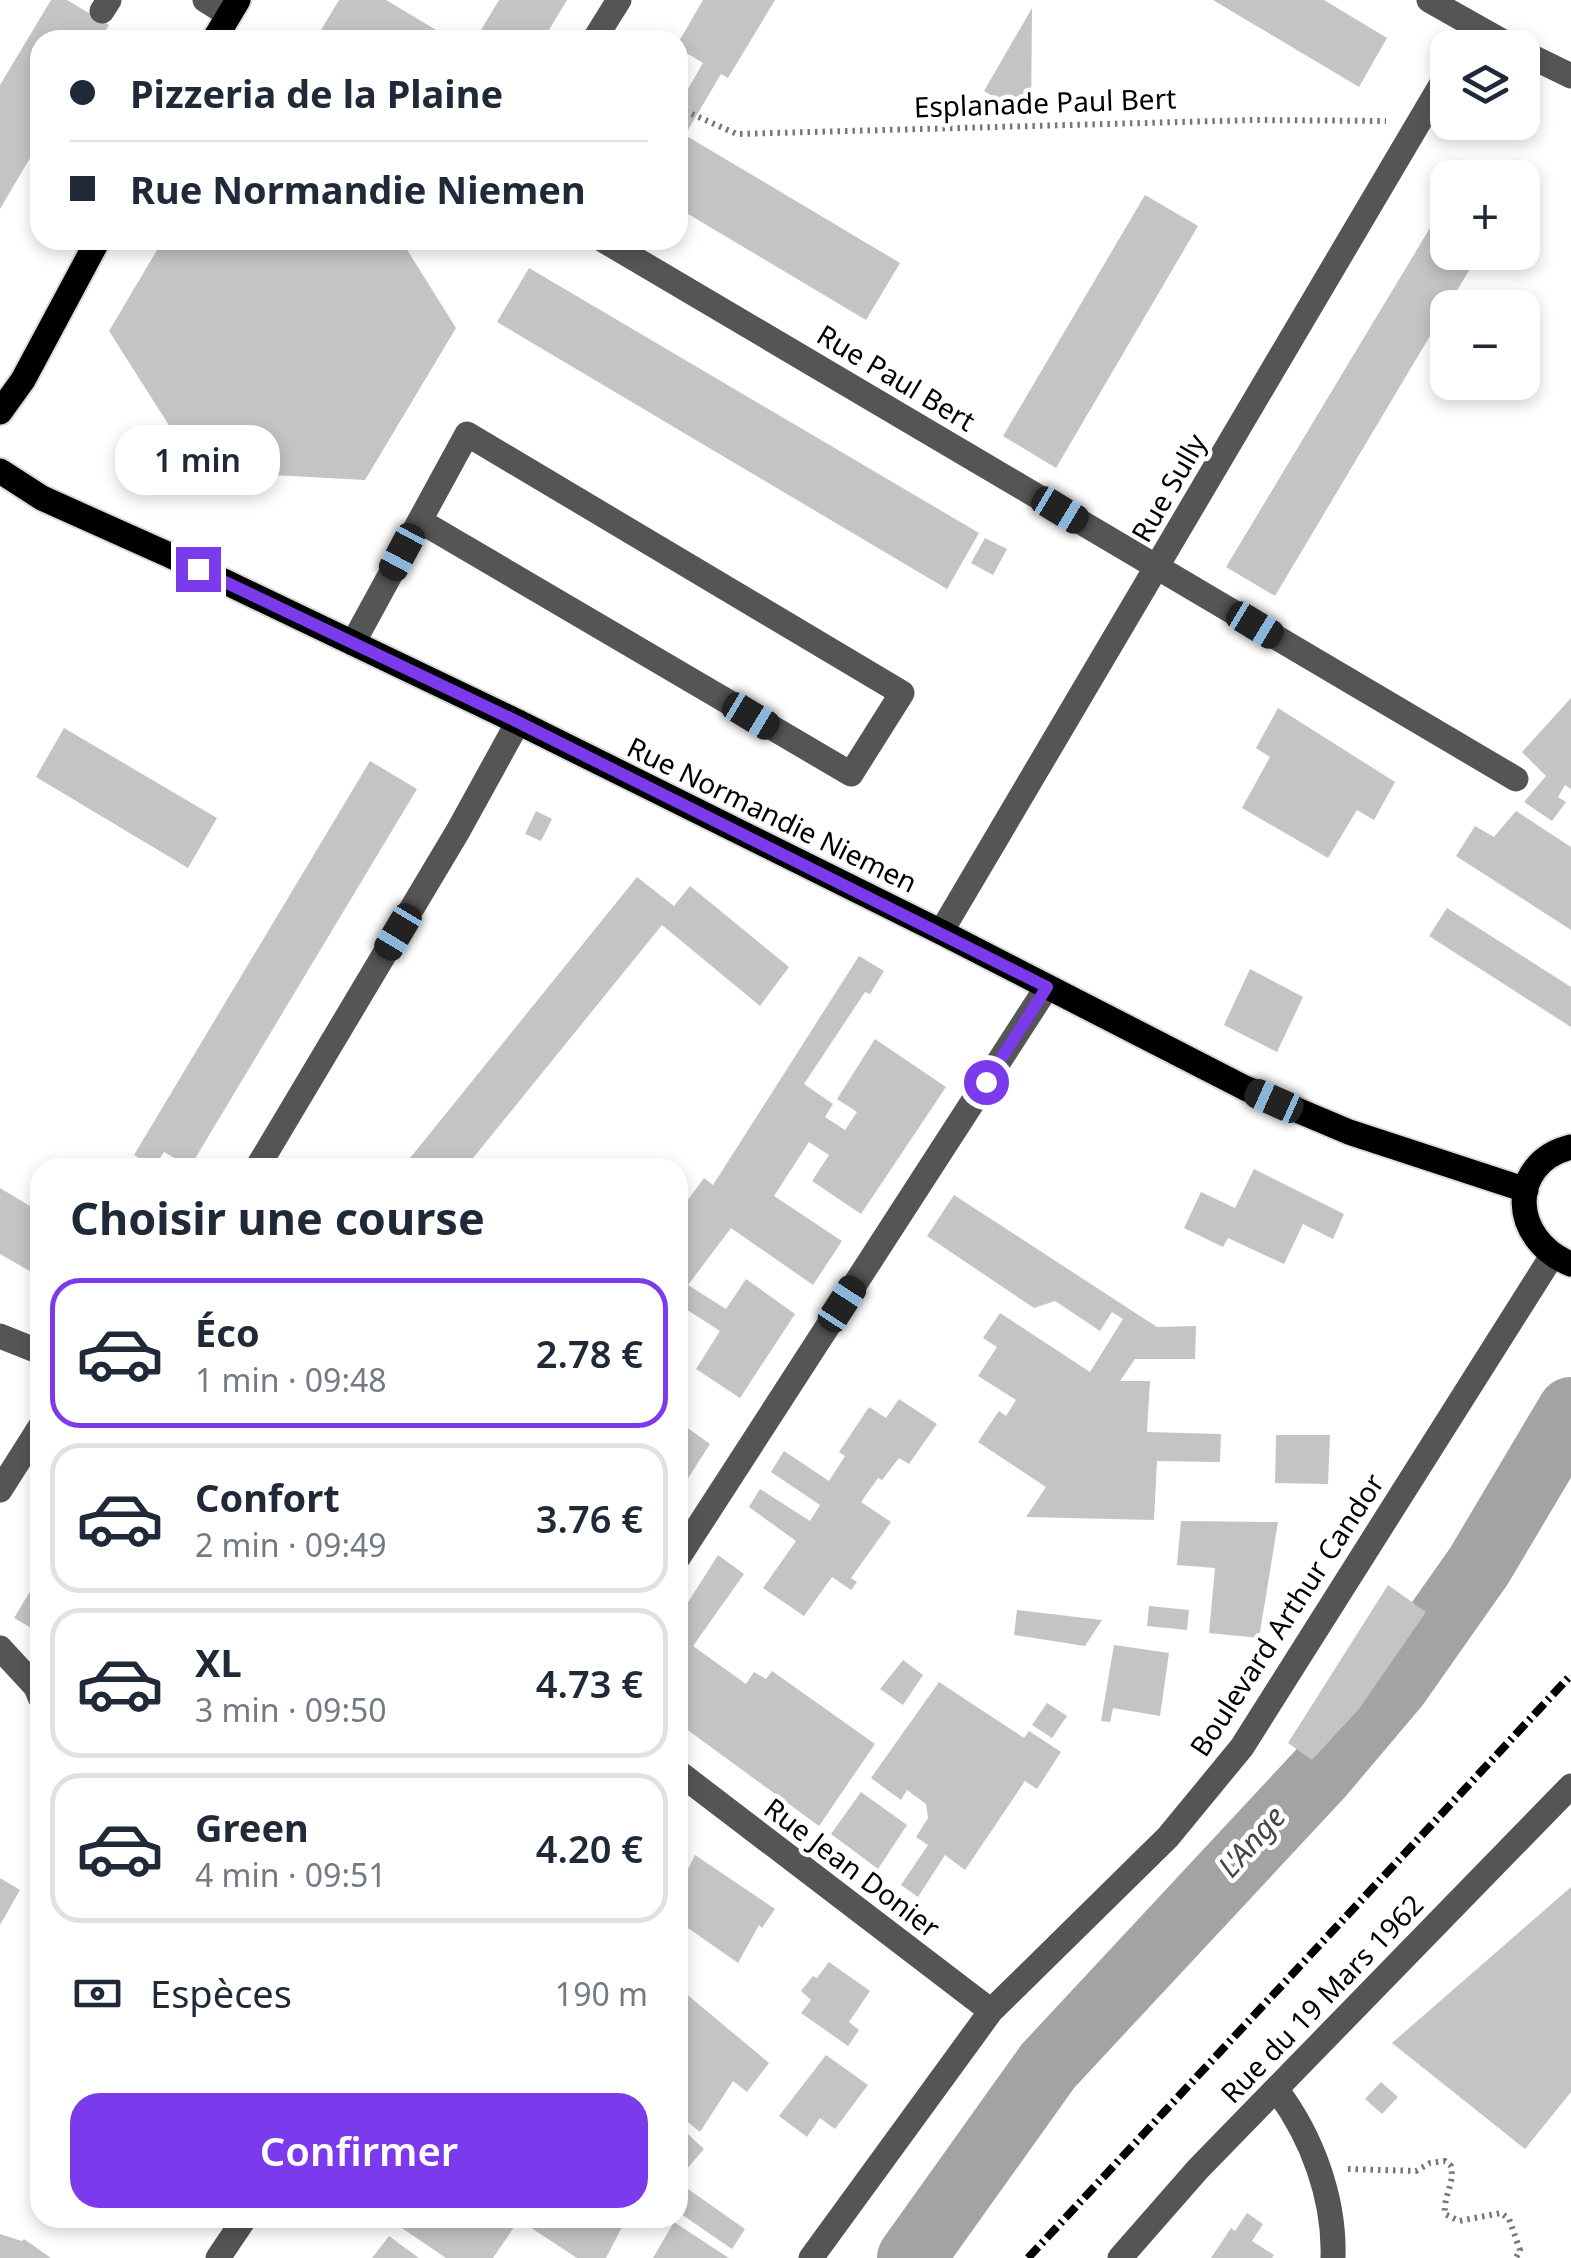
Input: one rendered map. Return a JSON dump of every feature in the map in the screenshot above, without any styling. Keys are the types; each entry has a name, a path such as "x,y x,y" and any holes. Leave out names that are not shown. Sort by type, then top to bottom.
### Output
{"main road":[{"path":"220,30 234,8"},
{"path":"0,412 23,380 93,250"},
{"name":"Rue Normandie Niemen","path":"0,471 42,498 518,722 1245,1088 1349,1132 1526,1190"},
{"path":"1561,1260 1528,1228 1524,1203 1533,1174 1545,1160 1571,1147"}],"street":[{"path":"206,0 234,8"},
{"path":"600,30 618,0"},
{"path":"1428,0 1460,30"},
{"path":"1540,61 1571,76"},
{"name":"Rue Sully","path":"941,932 1430,104"},
{"name":"Rue Paul Bert","path":"621,250 1516,779"},
{"path":"353,643 467,434 902,693 851,774 420,521"},
{"path":"263,1158 458,832 518,722"},
{"path":"688,1543 1047,987"},
{"name":"Boulevard Arthur Candor","path":"812,2258 991,2011 1168,1837 1242,1747 1561,1260"},
{"path":"0,1336 30,1348"},
{"path":"0,1490 30,1444"},
{"path":"0,1648 30,1680"},
{"name":"Rue Jean Donier","path":"688,1780 991,2011"},
{"name":"Rue du 19 Mars 1962","path":"1120,2258 1198,2169 1571,1786"},
{"path":"1276,2090 1297,2117 1316,2168 1332,2216 1333,2258"},
{"path":"218,2258 238,2228"}],"path":[{"name":"Esplanade Paul Bert","path":"688,112 737,134 1254,120 1420,121"},
{"path":"1316,2168 1416,2171 1444,2160 1452,2166 1454,2179 1444,2202 1445,2214 1459,2221 1501,2213 1509,2219 1520,2250 1516,2258"}],"building":[{"path":"51,0 67,0 109,25 106,30 33,30"},
{"path":"339,0 386,0 436,30 321,30"},
{"path":"499,0 567,0 549,30 481,30"},
{"path":"703,0 775,0 728,78 721,74 688,130 688,89 703,63 688,54 686,30"},
{"path":"1213,0 1324,0 1387,38 1359,87"},
{"path":"1032,8 1031,119 984,91"},
{"path":"30,35 30,158 0,209 0,85"},
{"path":"688,137 900,263 866,320 688,214"},
{"path":"1145,195 1198,226 1056,468 1003,436"},
{"path":"1430,228 1430,270 1469,270 1457,290 1430,290 1430,336 1275,596 1226,567"},
{"path":"157,250 407,250 456,328 365,480 198,471 109,331"},
{"path":"529,268 979,533 947,589 497,322"},
{"path":"985,538 1007,549 993,575 971,563"},
{"path":"1571,698 1571,789 1565,785 1558,797 1566,802 1552,821 1524,802 1546,776 1522,752"},
{"path":"1278,708 1395,782 1374,820 1357,810 1328,858 1242,808 1270,757 1256,748"},
{"path":"64,728 217,818 188,868 36,777"},
{"path":"370,761 417,789 195,1158 174,1158 164,1152 160,1158 134,1155"},
{"path":"536,811 552,819 541,841 525,834"},
{"path":"1516,811 1571,847 1571,930 1456,856 1475,826 1494,837"},
{"path":"637,877 674,906 690,886 789,967 760,1006 662,925 473,1158 410,1158"},
{"path":"1447,908 1571,987 1571,1027 1429,936"},
{"path":"859,956 884,971 870,994 865,992 804,1084 833,1104 825,1117 845,1130 857,1112 837,1099 875,1039 946,1087 861,1214 812,1181 829,1155 809,1142 774,1196 842,1241 813,1285 731,1228 688,1285 688,1200 704,1178 713,1185"},
{"path":"1250,969 1303,997 1277,1052 1224,1025"},
{"path":"1254,1169 1344,1214 1333,1239 1303,1224 1284,1264 1228,1238 1223,1247 1184,1228 1201,1192 1235,1208"},
{"path":"0,1188 30,1206 30,1271 0,1254"},
{"path":"954,1195 1157,1327 1196,1326 1195,1359 1135,1359 1120,1381 1150,1381 1147,1432 1221,1434 1220,1462 1157,1461 1154,1520 1026,1517 1046,1487 978,1442 999,1411 1006,1416 1016,1400 978,1376 997,1347 983,1338 1000,1313 1090,1372 1123,1319 1112,1312 1100,1331 1055,1301 1034,1308 927,1236"},
{"path":"746,1279 795,1314 740,1398 696,1369 720,1331 688,1310 688,1285 726,1309"},
{"path":"899,1399 937,1424 909,1464 899,1458 861,1502 891,1522 851,1578 857,1582 851,1590 832,1577 804,1616 763,1588 796,1541 749,1507 760,1489 810,1521 820,1505 771,1472 784,1451 829,1481 845,1456 839,1452 869,1407 886,1418"},
{"path":"688,1428 710,1444 688,1478"},
{"path":"1276,1435 1330,1435 1328,1484 1275,1483"},
{"path":"1181,1521 1278,1522 1259,1638 1209,1633 1215,1568 1177,1565"},
{"path":"718,1555 744,1574 693,1646 746,1684 754,1672 766,1679 772,1671 875,1744 819,1826 688,1730 688,1602"},
{"path":"1388,1585 1426,1612 1359,1709 1312,1760 1288,1743"},
{"path":"30,1592 30,1627 14,1618"},
{"path":"1149,1606 1189,1610 1187,1630 1147,1626"},
{"path":"1017,1610 1102,1620 1085,1646 1014,1635"},
{"path":"1114,1645 1169,1653 1160,1716 1113,1708 1110,1722 1101,1721"},
{"path":"903,1660 923,1675 903,1705 880,1689"},
{"path":"939,1682 1024,1738 1029,1731 1061,1752 1037,1789 1025,1781 965,1870 945,1855 918,1897 901,1885 928,1845 916,1837 928,1818 926,1804 907,1790 901,1800 871,1778"},
{"path":"1047,1703 1067,1716 1052,1738 1032,1725"},
{"path":"861,1792 907,1825 878,1869 831,1834"},
{"path":"695,1855 775,1909 762,1928 759,1925 738,1963 688,1928 688,1869"},
{"path":"0,1878 20,1890 0,1925"},
{"path":"1571,1887 1571,2092 1525,2149 1392,2043"},
{"path":"829,1962 870,1991 849,2022 859,2030 848,2046 801,2013 811,2000 801,1991"},
{"path":"688,1995 769,2063 747,2092 733,2081 700,2132 688,2122"},
{"path":"826,2055 868,2085 835,2129 820,2118 807,2137 779,2116"},
{"path":"1381,2082 1398,2097 1382,2114 1365,2099"},
{"path":"688,2134 704,2149 688,2167"},
{"path":"688,2189 745,2229 732,2249 688,2219"},
{"path":"1247,2213 1263,2224 1252,2241 1274,2255 1272,2258 1211,2258 1231,2228 1235,2231"},
{"path":"402,2228 514,2228 493,2258 446,2258"},
{"path":"531,2228 621,2228 606,2258 577,2258"},
{"path":"670,2228 683,2228 729,2258 653,2258"},
{"path":"0,2234 24,2239 51,2258 0,2258"},
{"path":"389,2236 419,2258 372,2258"}],"waterway":[{"name":"L'Ange","path":"911,2258 1048,2066 1320,1774 1396,1684 1479,1566 1571,1411"}],"railway":[{"path":"1028,2258 1571,1675"}],"route":[{"path":"198,569 518,722 1047,987 986,1082"}]}
